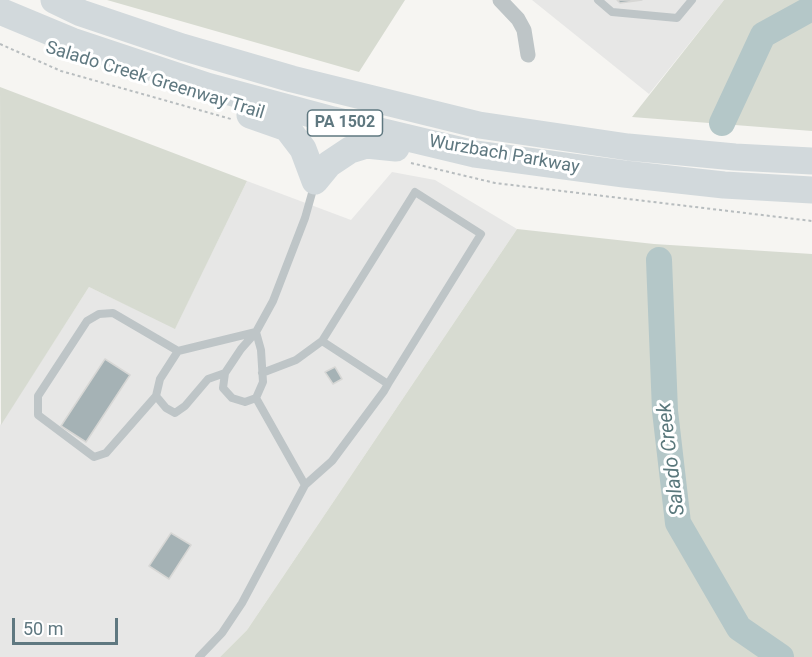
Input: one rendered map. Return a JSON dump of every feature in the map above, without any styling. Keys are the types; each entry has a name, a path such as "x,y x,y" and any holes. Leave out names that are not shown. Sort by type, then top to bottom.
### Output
{"highway":[{"name":"Wurzbach Parkway","path":"54,0 81,13 182,47 292,79 479,126 628,147 735,157 812,161"},
{"name":"Wurzbach Parkway","path":"0,11 72,41 207,86 333,120 475,154 636,175 812,190"},
{"path":"72,41 149,82 287,128 303,149 315,182"},
{"path":"315,182 329,164 340,155 366,145 475,154"}],"street":[{"path":"500,0 509,7 524,30 528,55"}],"lane":[{"path":"598,0 612,12 677,18 692,0"},
{"path":"256,332 261,350 263,382 256,398 245,402 232,398 223,387 225,373 240,349 256,332 277,291 305,218 315,182"},
{"path":"199,657 222,633 242,603 305,485 332,461 388,384 481,234 415,192 322,341 296,360 262,373"},
{"path":"178,351 113,313 99,314 87,321 38,396 38,415 94,456 106,453 156,396 160,379 178,351 256,332"},
{"path":"322,341 388,384"},
{"path":"156,396 166,408 176,413 208,379 225,373"},
{"path":"256,398 305,485"}],"path":[{"name":"Salado Creek Greenway Trail","path":"0,44 61,71 239,121"},
{"path":"401,161 495,183 812,221"}],"shaded area":[{"path":"107,0 405,0 359,72"},
{"path":"532,0 724,0 649,94"},
{"path":"724,0 812,0 812,131 632,117"},
{"path":"0,87 247,181 175,329 89,287 1,425"},
{"path":"392,172 435,180 517,229 247,630 220,657 0,657 0,425 89,287 175,328 247,181 351,220"},
{"path":"517,229 654,244 812,254 812,657 220,657 247,630"}],"building":[{"path":"617,0 642,0 620,3"},
{"path":"105,359 130,375 86,442 61,426"},
{"path":"335,367 342,379 333,384 325,372"},
{"path":"171,533 191,545 169,579 149,566"}],"waterway":[{"name":"Salado Creek","path":"722,123 763,35 812,8"},
{"name":"Salado Creek","path":"659,260 665,411 678,523 739,628 781,657"}]}
